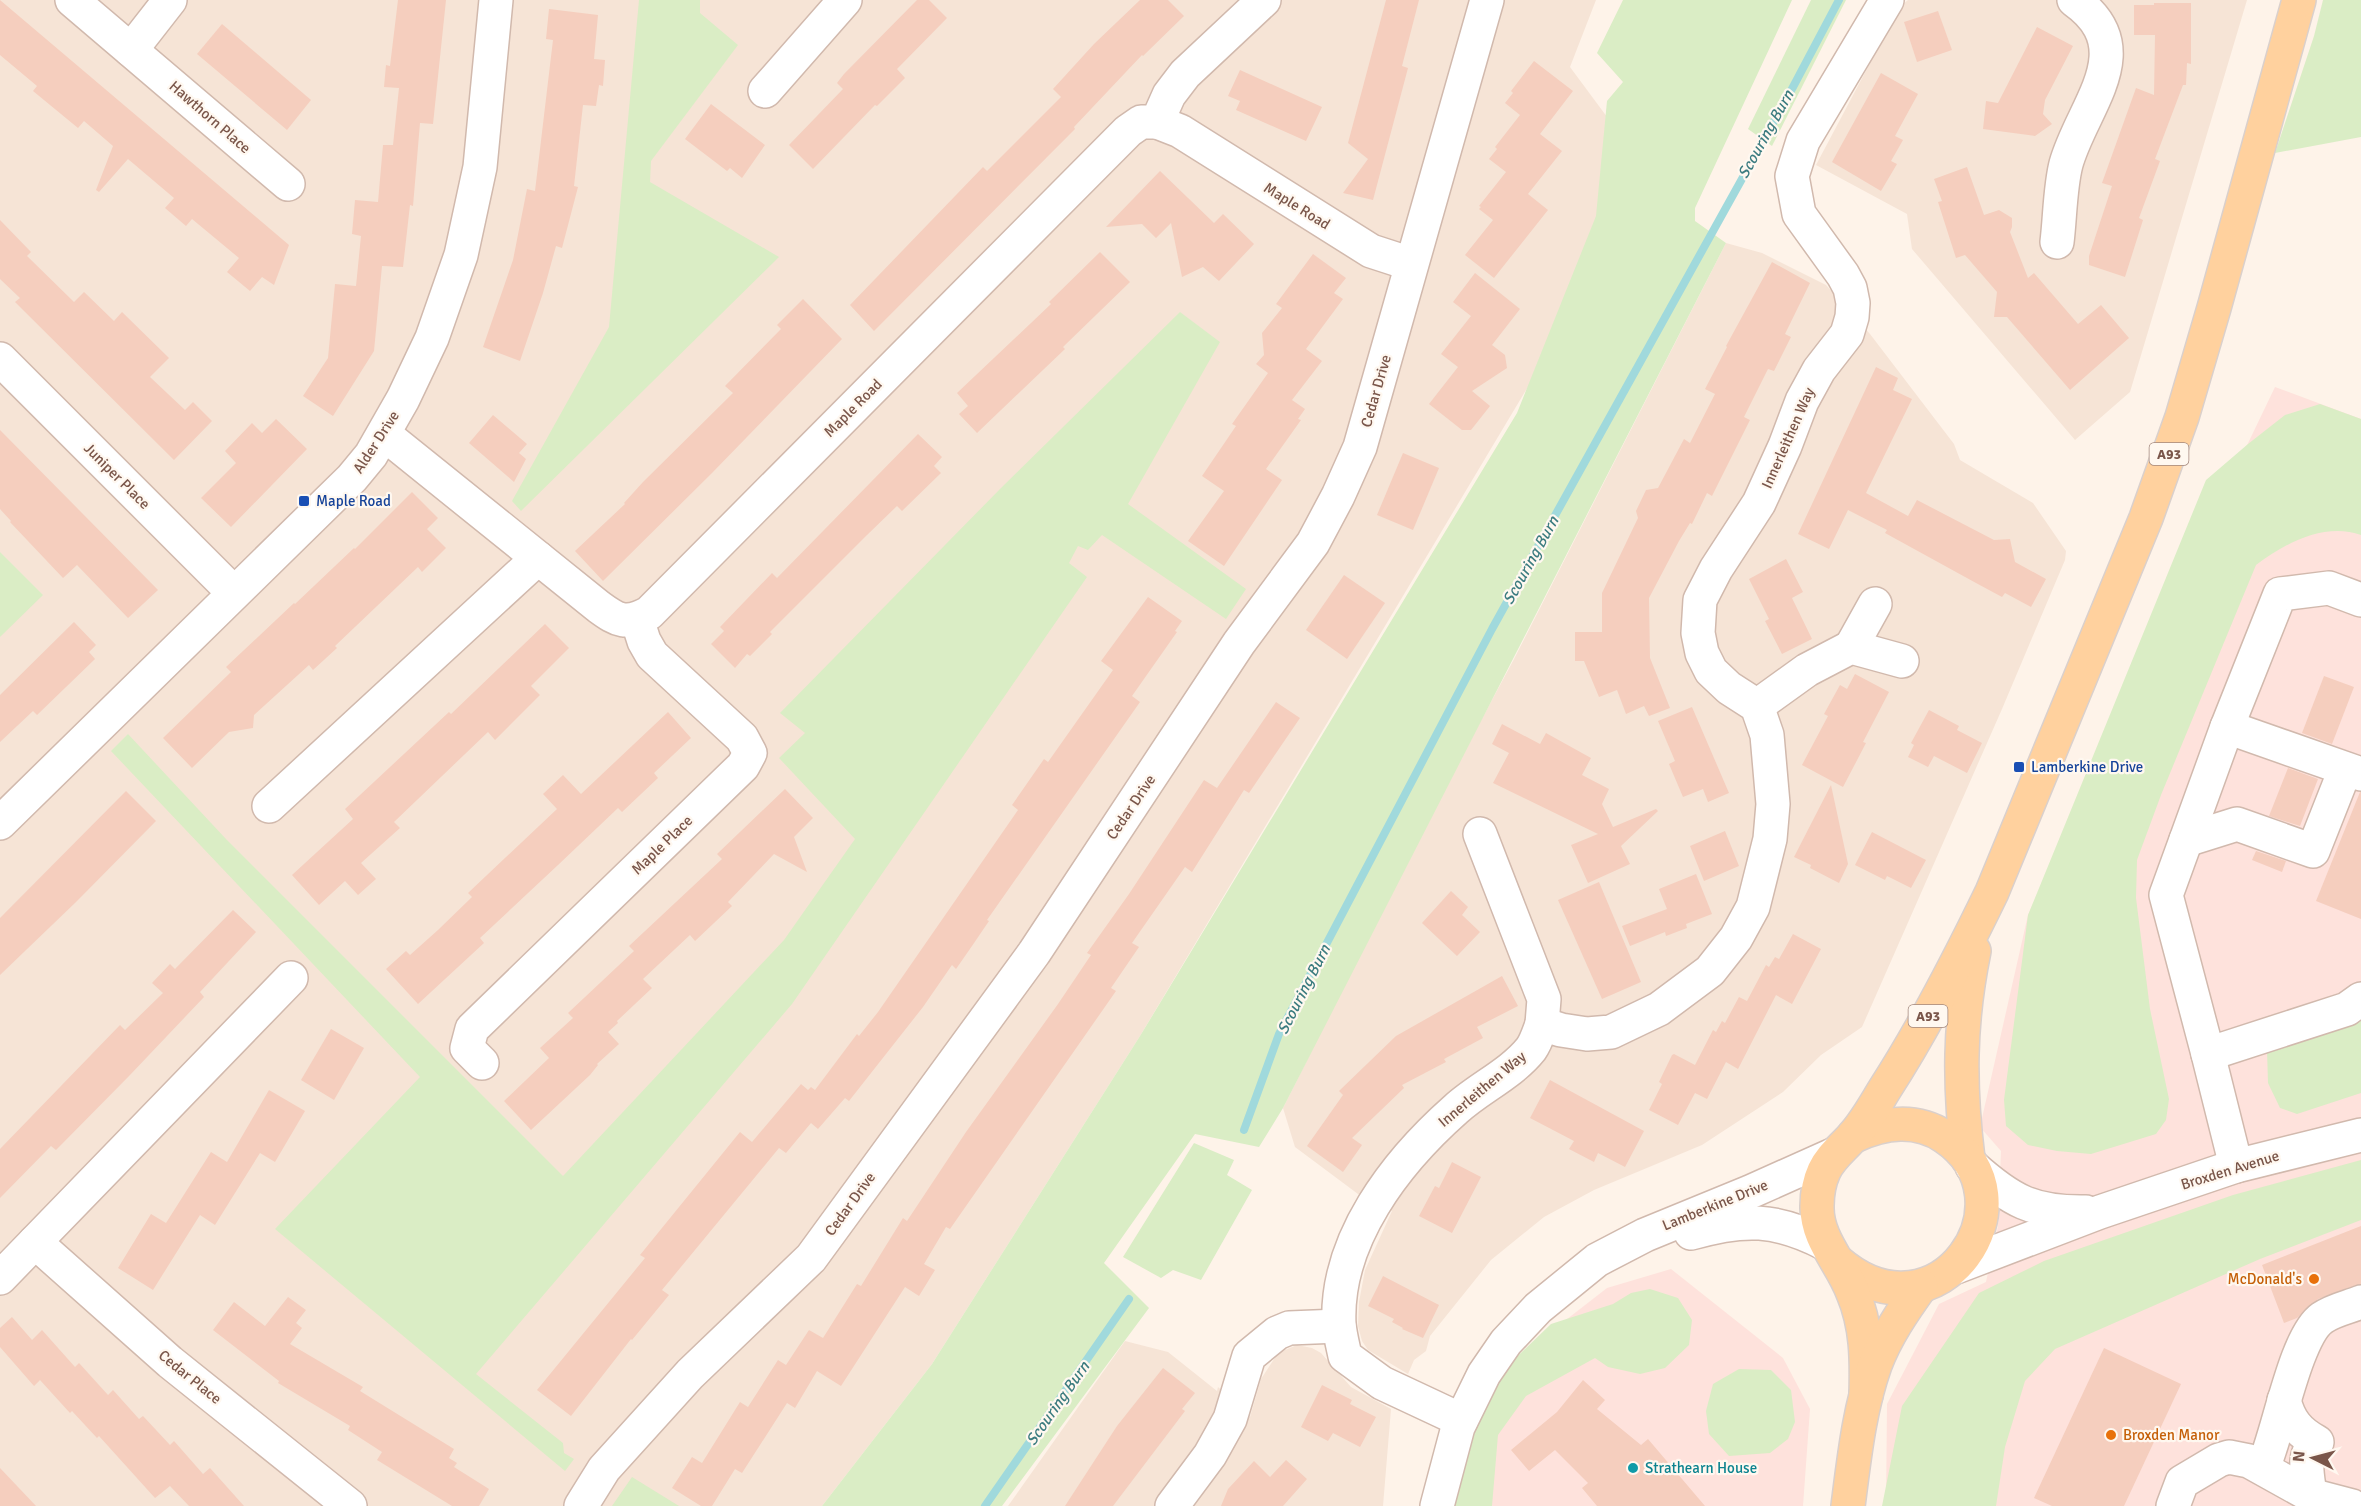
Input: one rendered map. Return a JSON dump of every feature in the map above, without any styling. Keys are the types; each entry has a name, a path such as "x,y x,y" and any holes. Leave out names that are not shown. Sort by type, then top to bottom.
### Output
{"main road":[{"name":"A93","path":"1848,1506 1866,1395 1867,1360 1863,1326 1854,1293 1819,1227 1816,1207 1818,1188 1825,1170 1924,1023 1992,892 2146,518 2182,417 2299,0"},
{"name":"A93","path":"1832,1253 1852,1274 1885,1288 1903,1289 1922,1286 1939,1278 1956,1267 1970,1250 1978,1230 1982,1209 1980,1187 1970,1163 1962,1111 1960,1063 1963,1015 1974,952 1992,892"},
{"name":"A93","path":"1844,1145 1874,1127 1895,1123 1916,1124 1936,1131 1954,1143 1970,1163"},
{"name":"A93","path":"1866,1395 1887,1337 1903,1310 1922,1286"}],"street":[{"name":"Hawthorn Place","path":"72,0 288,184"},
{"path":"131,50 170,0"},
{"name":"Alder Drive","path":"0,823 352,477 384,435 427,351 461,255 480,167 496,0"},
{"path":"765,91 845,0"},
{"path":"1157,122 1169,95 1185,74 1264,0"},
{"name":"Cedar Drive","path":"581,1506 604,1469 690,1374 811,1258 1034,953 1239,643 1313,543 1360,447 1487,0"},
{"name":"Innerleithen Way","path":"1757,706 1729,688 1711,671 1702,653 1698,633 1700,600 1716,569 1759,503 1785,446 1802,400 1819,370 1847,334 1853,303 1850,288 1799,214 1792,176 1803,141 1887,0"},
{"path":"2057,242 2066,164 2099,88 2107,62 2104,37 2097,21 2074,0"},
{"name":"Maple Road","path":"637,619 649,613 1128,131 1141,122 1157,122 1180,132 1371,251 1412,264"},
{"name":"Juniper Place","path":"0,358 234,593"},
{"path":"384,435 610,615 620,620 637,619"},
{"path":"269,806 538,558"},
{"path":"2236,1166 2166,895 2227,727 2280,594 2329,588 2361,600"},
{"path":"1542,1024 1587,1034 1611,1032 1659,1010 1710,971 1736,938 1753,908 1770,839 1773,804 1767,735 1757,706 1807,670 1851,646 1875,604"},
{"name":"Maple Place","path":"482,1063 467,1048 472,1029 743,766 750,753 742,738 652,655 644,641 637,619"},
{"path":"1851,646 1902,661"},
{"path":"2186,840 2237,824 2313,851 2353,772 2227,727"},
{"name":"Innerleithen Way","path":"1461,1420 1382,1383 1345,1356 1339,1326 1340,1294 1352,1251 1380,1192 1416,1147 1457,1108 1514,1066 1532,1048 1542,1024 1544,999 1480,834"},
{"path":"0,1278 291,978"},
{"path":"2208,1053 2348,1010 2361,999"},
{"name":"Broxden Avenue","path":"1956,1267 2100,1212 2236,1166 2361,1135"},
{"name":"Lamberkine Drive","path":"1437,1506 1461,1420 1484,1374 1506,1342 1538,1308 1597,1260 1645,1235 1750,1192 1844,1145"},
{"name":"Broxden Avenue","path":"1970,1163 1999,1190 2022,1203 2060,1213 2100,1212"},
{"name":"Lamberkine Drive","path":"1597,1260 1729,1223 1758,1222 1805,1233 1832,1253"},
{"name":"Cedar Place","path":"35,1242 170,1362 350,1506"},
{"path":"2263,1468 2269,1456 2284,1400 2307,1339 2323,1317 2361,1302"},
{"path":"1172,1506 1210,1455 1230,1419 1249,1356 1277,1333 1289,1328 1339,1326"},
{"path":"2284,1400 2288,1414 2297,1429 2317,1442 2308,1452 2310,1495"},
{"path":"2173,1506 2182,1482 2219,1460 2229,1457 2238,1458 2263,1468 2310,1495 2352,1506"}],"shaded area":[{"path":"0,0 1596,0 1570,67 1636,156 1541,365 1140,1036 932,1364 822,1506 0,1506"},
{"path":"1908,0 2247,0 2130,392 2075,440 1912,249 1907,214 1816,165 1894,18 1901,6"},
{"path":"1726,243 1762,253 1826,285 1870,334 1954,444 1960,460 2033,503 2066,551 2065,560 1862,1027 1821,1055 1783,1092 1702,1145 1594,1190 1544,1217 1491,1260 1430,1336 1426,1351 1414,1360 1408,1374 1368,1350 1362,1341 1358,1326 1359,1302 1365,1270 1392,1211 1358,1194 1295,1147 1283,1108 1429,817 1513,661"},
{"path":"2275,387 2361,419 2361,1506 1886,1506 1887,1404 1939,1304 1986,1282 1998,1226 2001,1151 1980,1127 2028,915 2131,687"},
{"path":"1671,1269 1783,1358 1810,1409 1803,1506 1455,1506 1544,1337 1607,1288"},
{"path":"1125,1341 1168,1352 1217,1391 1218,1387 1250,1417 1261,1379 1278,1353 1297,1345 1312,1348 1321,1353 1351,1387 1391,1409 1383,1506 1008,1506"}],"green space":[{"path":"639,0 700,0 700,13 738,45 651,161 650,182 779,257 521,511 512,501 609,327"},
{"path":"1623,0 1792,0 1695,208 1695,221 1726,243 1283,1108 1259,1147 1195,1134 1104,1263 1149,1308 1002,1506 822,1506 932,1364 1140,1036 1517,413 1596,216 1607,101 1623,82 1597,53"},
{"path":"1811,0 1846,0 1772,146 1748,129"},
{"path":"2323,0 2361,0 2361,137 2275,153 2314,36"},
{"path":"1180,312 1220,342 1128,504 1246,589 1226,619 1102,535 1088,550 1078,546 1069,563 1087,577 792,1004 476,1374 563,1443 564,1453 574,1459 565,1471 275,1229 420,1077 111,751 128,734 226,839 563,1176 784,940 855,839 779,758 805,733 780,713 1000,489"},
{"path":"2320,404 2361,419 2361,535 2333,531 2306,537 2292,542 2256,565 2161,795 2137,860 2136,898 2150,1009 2169,1099 2166,1120 2156,1134 2091,1154 2057,1151 2028,1145 2006,1126 2004,1100 2028,915 2206,480 2285,415"},
{"path":"0,552 43,595 0,637"},
{"path":"2361,1020 2361,1093 2297,1114 2280,1108 2268,1083 2267,1051"},
{"path":"1194,1143 1234,1160 1227,1175 1252,1190 1201,1280 1173,1270 1161,1278 1123,1257"},
{"path":"2361,1160 2361,1220 2260,1259 2055,1349 2025,1381 2005,1447 1996,1506 1882,1506 1902,1406 1979,1293 2044,1261 2233,1195"},
{"path":"1650,1289 1678,1298 1692,1320 1689,1345 1665,1368 1640,1374 1608,1367 1595,1358 1526,1396 1498,1435 1492,1506 1454,1506 1456,1474 1502,1371 1551,1324 1613,1304 1631,1293"},
{"path":"1739,1369 1771,1370 1791,1390 1795,1422 1788,1439 1770,1453 1729,1456 1709,1434 1706,1411 1713,1384"},
{"path":"632,1477 679,1506 612,1506"}],"building":[{"path":"0,0 289,245 274,285 262,277 250,291 227,272 239,258 192,219 186,226 165,208 174,198 128,159 99,192 96,190 113,146 84,121 78,128 33,91 37,86 0,55"},
{"path":"398,0 446,0 433,124 420,123 413,206 410,205 403,267 382,266 374,351 333,416 303,396 328,358 335,284 356,286 361,236 352,234 355,200 378,202 383,145 393,145 399,88 384,87 386,65 390,66"},
{"path":"917,0 929,0 947,18 897,69 905,78 877,106 875,105 813,169 789,145 843,89 837,83 844,74"},
{"path":"1140,0 1168,0 1184,16 1142,55 1074,127 1075,129 874,331 850,305 983,167 987,171 1061,97 1053,89 1094,44"},
{"path":"1386,0 1419,0 1402,66 1408,68 1373,200 1343,193 1368,159 1348,143"},
{"path":"2154,3 2191,3 2191,64 2187,63 2186,85 2183,85 2155,159 2160,161 2139,218 2143,220 2125,277 2089,265 2089,256 2112,186 2102,183 2136,88 2154,95 2155,35 2134,35 2134,5 2154,5"},
{"path":"549,9 598,15 594,59 605,60 603,86 599,85 596,106 583,105 574,186 578,187 562,248 556,246 520,361 483,347 513,260 527,189 535,191 553,40 546,39"},
{"path":"1938,11 1952,50 1917,62 1904,22"},
{"path":"222,24 311,100 287,130 197,54"},
{"path":"2037,27 2073,46 2045,100 2043,114 2052,124 2035,136 1983,129 1986,101 1998,103"},
{"path":"1534,61 1573,91 1540,134 1562,151 1528,194 1548,210 1494,278 1465,255 1493,220 1479,209 1481,207 1479,206 1506,172 1489,159 1497,149 1495,147 1520,115 1505,103 1513,93 1511,91"},
{"path":"1240,70 1322,107 1306,141 1236,110 1240,101 1228,96"},
{"path":"1881,73 1918,94 1895,136 1903,140 1891,161 1897,164 1881,191 1832,162"},
{"path":"711,104 765,145 742,178 730,168 727,171 685,139"},
{"path":"1967,167 1984,215 1999,210 2012,218 2010,232 2028,278 2034,273 2078,324 2101,305 2129,338 2070,390 2007,317 1994,317 1997,292 1965,255 1956,258 1938,202 1942,201 1934,179"},
{"path":"1160,171 1214,223 1223,214 1254,244 1219,281 1203,267 1182,277 1171,223 1156,238 1142,224 1106,227"},
{"path":"0,220 31,252 27,256 74,302 84,292 114,321 122,312 169,358 150,377 185,410 193,402 212,421 174,460 15,302 20,298 0,279"},
{"path":"1100,252 1130,282 1063,347 1065,349 977,433 959,414 968,406 957,393 1051,304 1049,302"},
{"path":"1313,254 1346,278 1334,293 1343,299 1306,349 1322,361 1292,400 1305,409 1298,419 1301,420 1266,469 1282,480 1224,566 1188,541 1224,491 1202,476 1236,426 1232,424 1268,373 1256,364 1264,355 1262,333 1282,308 1276,304"},
{"path":"1772,262 1810,283 1785,334 1791,337 1774,371 1768,369 1744,417 1750,420 1712,496 1707,493 1692,524 1690,523 1679,541 1649,598 1650,658 1670,708 1649,716 1644,706 1626,714 1617,690 1599,697 1584,661 1575,661 1575,632 1602,632 1602,593 1638,518 1636,511 1646,490 1658,488 1684,439 1690,443 1715,394 1705,389"},
{"path":"1475,273 1520,309 1492,345 1505,355 1507,368 1472,391 1490,406 1471,430 1462,430 1429,404 1458,367 1441,354 1471,316 1453,302"},
{"path":"803,299 842,339 603,581 575,551 625,504 643,482 733,393 725,386 781,329 777,325"},
{"path":"1876,367 1898,378 1893,390 1912,399 1866,493 1908,516 1917,500 1994,540 2010,539 2015,562 2046,579 2031,607 2005,593 2002,597 1885,533 1887,530 1848,510 1829,549 1798,534"},
{"path":"493,415 527,444 519,453 526,459 514,482 469,443"},
{"path":"276,419 307,449 231,527 201,498 236,463 225,451 252,423 262,433"},
{"path":"0,430 158,590 128,618 77,565 63,578 0,509"},
{"path":"918,434 942,457 934,466 941,473 902,511 897,506 770,632 772,634 750,656 747,654 735,668 711,644 724,631 720,627 772,573 777,578"},
{"path":"1403,453 1439,468 1413,530 1377,515"},
{"path":"412,492 438,518 427,529 446,548 422,572 418,567 313,670 309,665 254,715 253,728 229,732 192,768 163,738 231,672 226,667 355,549"},
{"path":"1786,559 1803,592 1792,598 1812,639 1782,654 1765,621 1769,619 1749,579"},
{"path":"1344,575 1385,603 1347,659 1306,630"},
{"path":"1148,597 1182,621 1175,631 1177,632 1132,696 1140,702 987,920 989,921 956,969 952,965 923,1007 849,1101 845,1098 818,1129 811,1123 786,1153 779,1148 662,1290 669,1295 631,1339 571,1416 537,1390 645,1258 640,1255 740,1132 752,1142 801,1084 808,1090 811,1087 815,1090 857,1034 859,1036 878,1012 1018,810 1012,805 1044,759 1048,762 1113,670 1101,661"},
{"path":"74,622 96,645 89,652 95,659 37,715 33,711 0,742 0,695"},
{"path":"545,624 569,648 531,686 540,695 495,740 488,732 394,822 400,828 361,863 376,879 358,895 345,881 319,905 292,875 353,819 345,809 449,712 451,714"},
{"path":"1855,674 1889,692 1843,787 1802,765 1828,716 1824,714 1840,685 1847,689"},
{"path":"2324,676 2354,687 2332,744 2302,733"},
{"path":"1276,702 1300,718 1249,793 1244,790 1192,872 1185,867 1132,943 1139,947 1111,988 1116,991 950,1229 946,1227 924,1264 935,1270 919,1296 905,1287 841,1386 817,1371 795,1408 787,1403 742,1473 735,1469 712,1506 701,1506 672,1488 692,1457 702,1463 740,1402 748,1407 778,1360 786,1365 809,1330 823,1338 857,1284 861,1286 903,1218 907,1221 966,1132 1058,1004 1091,955 1087,953 1204,780 1217,788"},
{"path":"1692,707 1729,793 1708,802 1703,789 1683,797 1669,764 1675,761 1658,721"},
{"path":"1929,710 1959,726 1957,730 1982,743 1967,773 1934,756 1928,767 1908,757 1914,745 1911,743"},
{"path":"668,712 691,738 654,773 658,778 622,812 618,808 480,938 484,943 418,1004 386,969 406,951 410,955 438,930 472,897 468,893 557,809 543,794 563,775 581,794"},
{"path":"1502,724 1540,744 1546,733 1591,758 1582,775 1609,789 1602,804 1613,827 1656,809 1658,811 1621,846 1630,864 1588,883 1571,845 1598,834 1493,783 1509,753 1492,744"},
{"path":"2288,768 2318,779 2300,826 2269,816"},
{"path":"1831,785 1848,864 1839,883 1794,857"},
{"path":"785,789 813,818 794,837 807,872 774,854 728,902 732,906 695,941 690,935 643,979 652,988 608,1032 619,1044 597,1064 590,1075 531,1130 504,1101 549,1058 540,1048 573,1018 568,1013 634,951 629,946 722,859 717,854"},
{"path":"126,791 156,821 0,975 0,918"},
{"path":"2361,792 2361,919 2316,901"},
{"path":"1725,831 1739,866 1704,881 1690,846"},
{"path":"1872,832 1926,860 1911,888 1887,876 1885,880 1855,865"},
{"path":"2256,851 2286,861 2282,872 2252,860"},
{"path":"1696,874 1712,914 1686,924 1687,928 1666,936 1665,932 1630,946 1622,926 1667,909 1659,889"},
{"path":"1599,882 1641,982 1602,999 1558,900"},
{"path":"1451,891 1468,907 1462,915 1480,932 1457,956 1422,923"},
{"path":"233,910 256,932 200,992 204,997 56,1150 51,1146 0,1198 0,1149 120,1025 125,1030 163,993 152,983 170,964 175,969"},
{"path":"1793,934 1821,949 1792,1004 1776,995 1738,1069 1726,1062 1707,1099 1695,1093 1678,1125 1649,1110 1662,1084 1659,1082 1672,1055 1695,1065 1713,1030 1716,1032 1722,1021 1725,1023 1739,997 1747,1001 1766,965 1769,967 1775,957 1779,959"},
{"path":"1502,976 1518,1006 1477,1027 1483,1038 1444,1059 1446,1062 1402,1085 1404,1088 1352,1138 1362,1145 1343,1172 1307,1146 1343,1095 1339,1091 1396,1036"},
{"path":"331,1029 364,1048 334,1100 301,1080"},
{"path":"1550,1080 1644,1131 1625,1167 1598,1153 1594,1162 1569,1149 1574,1141 1530,1118"},
{"path":"269,1090 305,1111 275,1162 260,1153 215,1225 200,1215 153,1290 118,1268 151,1214 166,1223 211,1152 227,1162"},
{"path":"1452,1162 1481,1177 1452,1233 1419,1216 1435,1186 1439,1188"},
{"name":"McDonald's","path":"2361,1226 2361,1284 2318,1299 2297,1318 2284,1323 2262,1265"},
{"path":"1383,1276 1439,1305 1423,1338 1402,1329 1392,1322 1394,1319 1368,1306"},
{"path":"288,1297 306,1310 296,1323 302,1328 290,1344 363,1387 360,1391 454,1449 449,1458 457,1463 454,1467 489,1489 479,1506 452,1506 377,1460 382,1452 348,1430 350,1426 278,1383 279,1381 213,1330 234,1302 265,1326"},
{"path":"12,1317 32,1340 42,1330 75,1367 79,1363 108,1395 113,1390 139,1419 143,1416 170,1445 174,1441 203,1474 210,1468 244,1506 189,1506 170,1486 155,1498 99,1436 97,1438 72,1411 70,1413 40,1380 34,1386 0,1347 0,1328"},
{"name":"Broxden Manor","path":"2104,1348 2181,1384 2124,1506 2052,1506 2034,1498"},
{"path":"1163,1368 1195,1393 1182,1409 1185,1411 1113,1506 1065,1506 1117,1426"},
{"path":"1583,1380 1605,1400 1597,1409 1641,1445 1648,1439 1705,1506 1597,1506 1582,1488 1588,1483 1555,1450 1529,1471 1511,1450 1557,1412"},
{"path":"1322,1385 1352,1400 1350,1404 1376,1417 1360,1447 1333,1433 1328,1441 1301,1427"},
{"path":"1286,1460 1307,1479 1283,1506 1221,1506 1228,1489 1254,1461 1270,1477"},
{"path":"0,1468 36,1506 0,1506"}],"waterway":[{"name":"Scouring Burn","path":"1244,1130 1279,1034 1492,629 1839,0"},
{"name":"Scouring Burn","path":"985,1506 1129,1299"}],"place":[{"name":"Maple Road","path":"304,501"},
{"name":"Lamberkine Drive","path":"2019,767"},
{"name":"McDonald's","path":"2314,1279"},
{"name":"Broxden Manor","path":"2111,1435"},
{"name":"Strathearn House","path":"1633,1468"}]}
